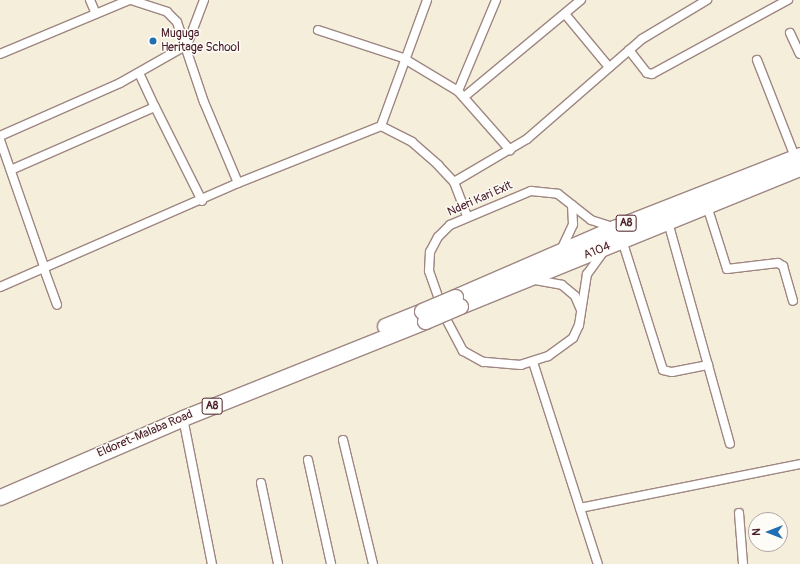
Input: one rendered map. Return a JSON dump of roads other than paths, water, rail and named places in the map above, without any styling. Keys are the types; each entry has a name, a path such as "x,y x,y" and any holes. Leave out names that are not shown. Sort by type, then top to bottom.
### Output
{"highway":[{"name":"A104","path":"458,302 523,281 615,238 668,222 707,206 798,160"},
{"name":"A8","path":"424,316 458,302 559,252 615,238 798,160"},
{"name":"Eldoret-Malaba Road","path":"0,497 424,316"},
{"name":"Eldoret-Malaba Road","path":"0,486 424,316"}],"street":[{"path":"90,0 96,14"},
{"path":"0,54 130,0 173,16 187,45 204,102 238,183"},
{"path":"0,136 139,73 187,45 204,0"},
{"path":"382,126 403,58 427,0"},
{"path":"461,94 496,0"},
{"path":"461,94 581,0"},
{"path":"454,182 510,150 654,30 695,3 707,0"},
{"path":"629,50 647,73 652,74 788,0"},
{"path":"565,14 609,67"},
{"path":"318,30 403,58 461,94 510,150"},
{"path":"790,33 800,54"},
{"path":"757,60 798,160"},
{"path":"139,73 202,200"},
{"path":"13,169 155,107"},
{"path":"0,287 45,269 238,183 382,126 412,142 454,182 467,216"},
{"path":"0,140 13,169 57,305"},
{"name":"Nderi Kari Exit","path":"533,362 514,366 483,362 463,351 446,319 429,271 430,252 439,235 467,216 536,190 554,193 597,223 615,238"},
{"path":"559,252 572,230 572,205"},
{"path":"707,206 727,269 781,264 793,301"},
{"path":"668,222 730,444"},
{"path":"598,564 533,362 568,344 579,325 590,268 615,238"},
{"path":"615,238 663,370 672,372 708,365"},
{"path":"523,281 558,282 575,296 581,310"},
{"path":"183,418 212,564"},
{"path":"343,440 373,564"},
{"path":"308,460 331,564"},
{"path":"580,508 800,464"},
{"path":"261,483 278,564"},
{"path":"739,513 743,564"}],"place":[{"name":"Muguga Heritage School","path":"153,41"}]}
